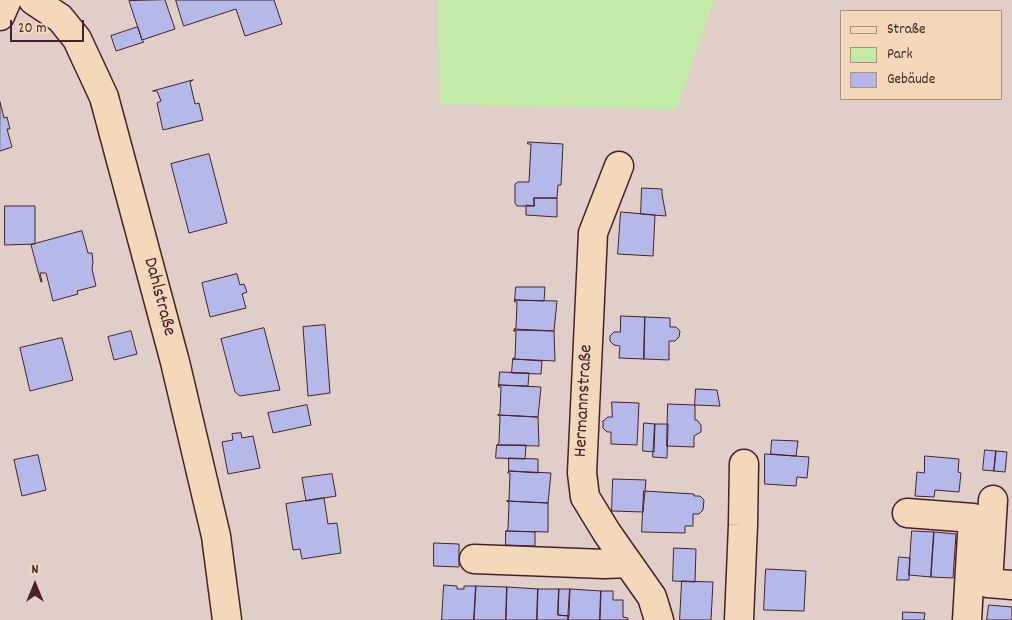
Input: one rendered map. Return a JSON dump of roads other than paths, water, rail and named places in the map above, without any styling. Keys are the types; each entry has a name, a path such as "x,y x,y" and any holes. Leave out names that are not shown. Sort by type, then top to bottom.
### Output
{"street":[{"path":"0,16 7,0"},
{"name":"Dahlstraße","path":"33,0 60,18 77,39 104,97 175,362 216,536 227,620"},
{"name":"Hermannstraße","path":"619,166 593,233 582,472 586,497 607,534 652,597 659,620"},
{"path":"739,620 744,464"},
{"path":"967,620 990,583 993,500"},
{"path":"907,513 973,518 990,583"},
{"path":"474,559 604,564 628,563"}]}
